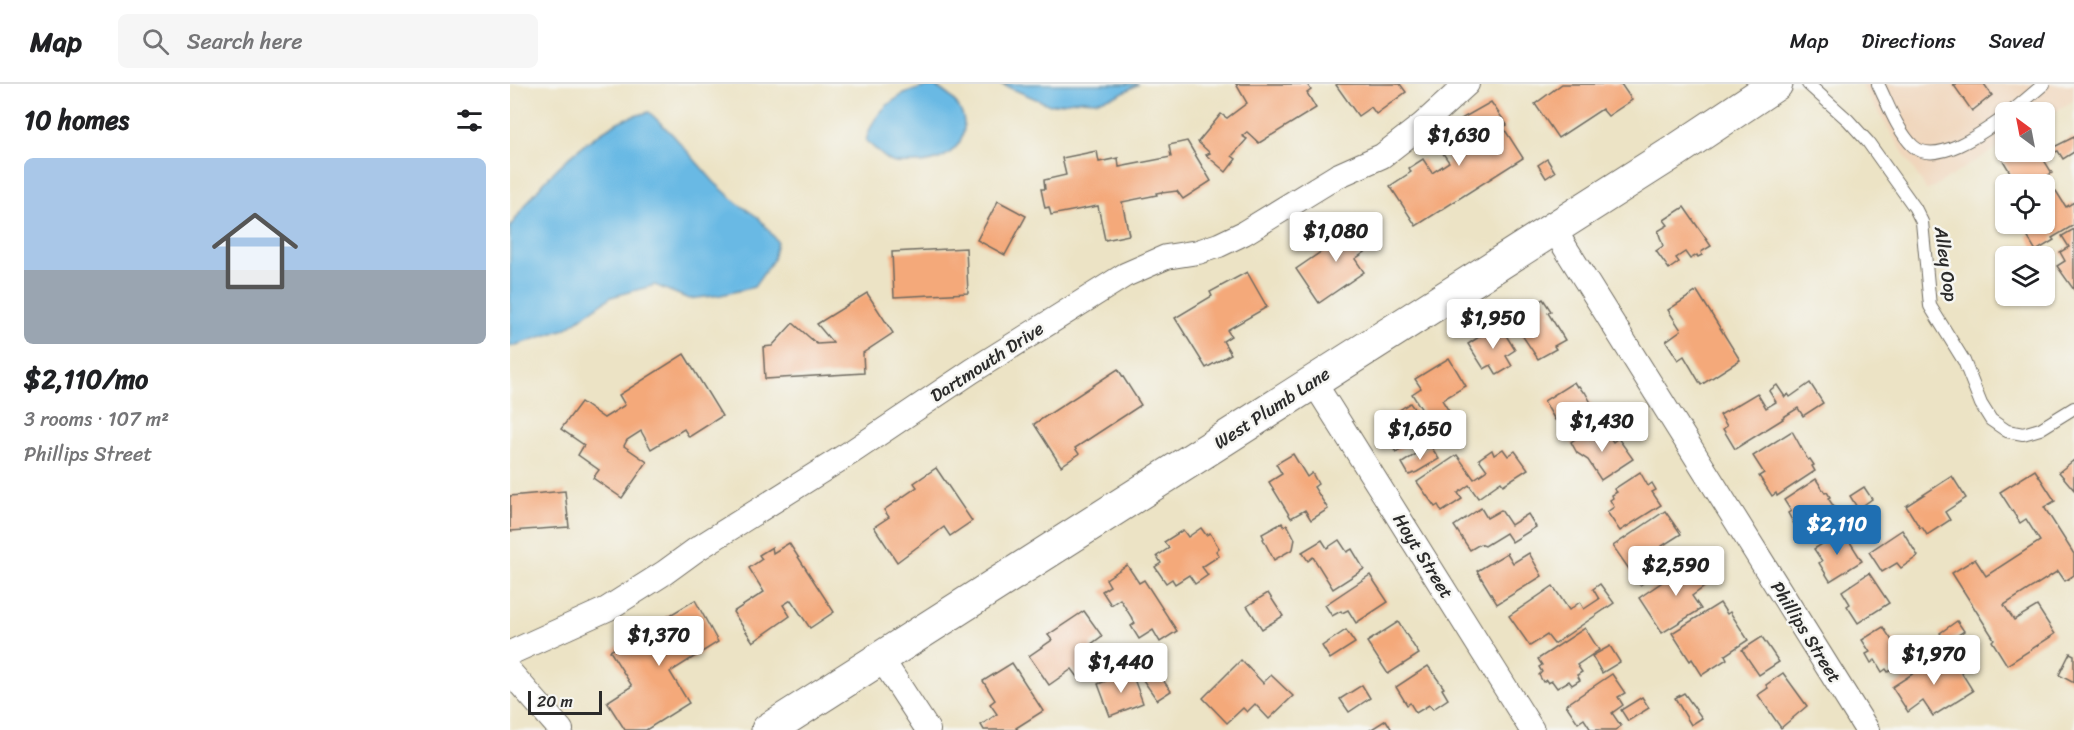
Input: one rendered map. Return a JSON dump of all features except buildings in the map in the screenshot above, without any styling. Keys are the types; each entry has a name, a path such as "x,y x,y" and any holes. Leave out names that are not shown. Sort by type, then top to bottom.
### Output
{"main road":[{"name":"West Plumb Lane","path":"768,730 1776,84"}],"street":[{"name":"Dartmouth Drive","path":"510,653 607,609 697,549 853,451 972,371 1125,275 1167,257 1198,252 1244,234 1337,176 1382,156 1422,125 1467,84"},
{"name":"Phillips Street","path":"1553,228 1867,730"},
{"name":"Hoyt Street","path":"1313,381 1532,730"},
{"path":"881,658 928,730"},
{"path":"510,672 561,730"}],"lane":[{"name":"Alley Oop","path":"1808,84 1848,120 1868,142 1915,208 1922,222 1930,306 1964,361 1981,404 1992,420 2007,431 2023,434 2040,429 2074,408"},
{"path":"2023,102 2044,84"},
{"path":"1882,86 1903,132 1913,146 1922,152 1939,153 1995,124"}],"shaded area":[{"path":"1861,84 2074,84 2074,100 2055,112 2055,102 1995,102 1995,149 1927,191"}],"water":[{"path":"1001,84 1139,84 1118,95 1096,101 1079,100 1050,105"},
{"path":"934,86 950,97 960,109 964,122 963,135 956,147 945,156 930,162 894,163 866,141 876,119 891,102 911,91"},
{"path":"649,112 673,135 714,182 737,203 759,218 777,241 773,260 754,287 721,295 689,299 655,285 611,297 565,329 510,347 510,228 544,182 571,155 618,122"}]}
